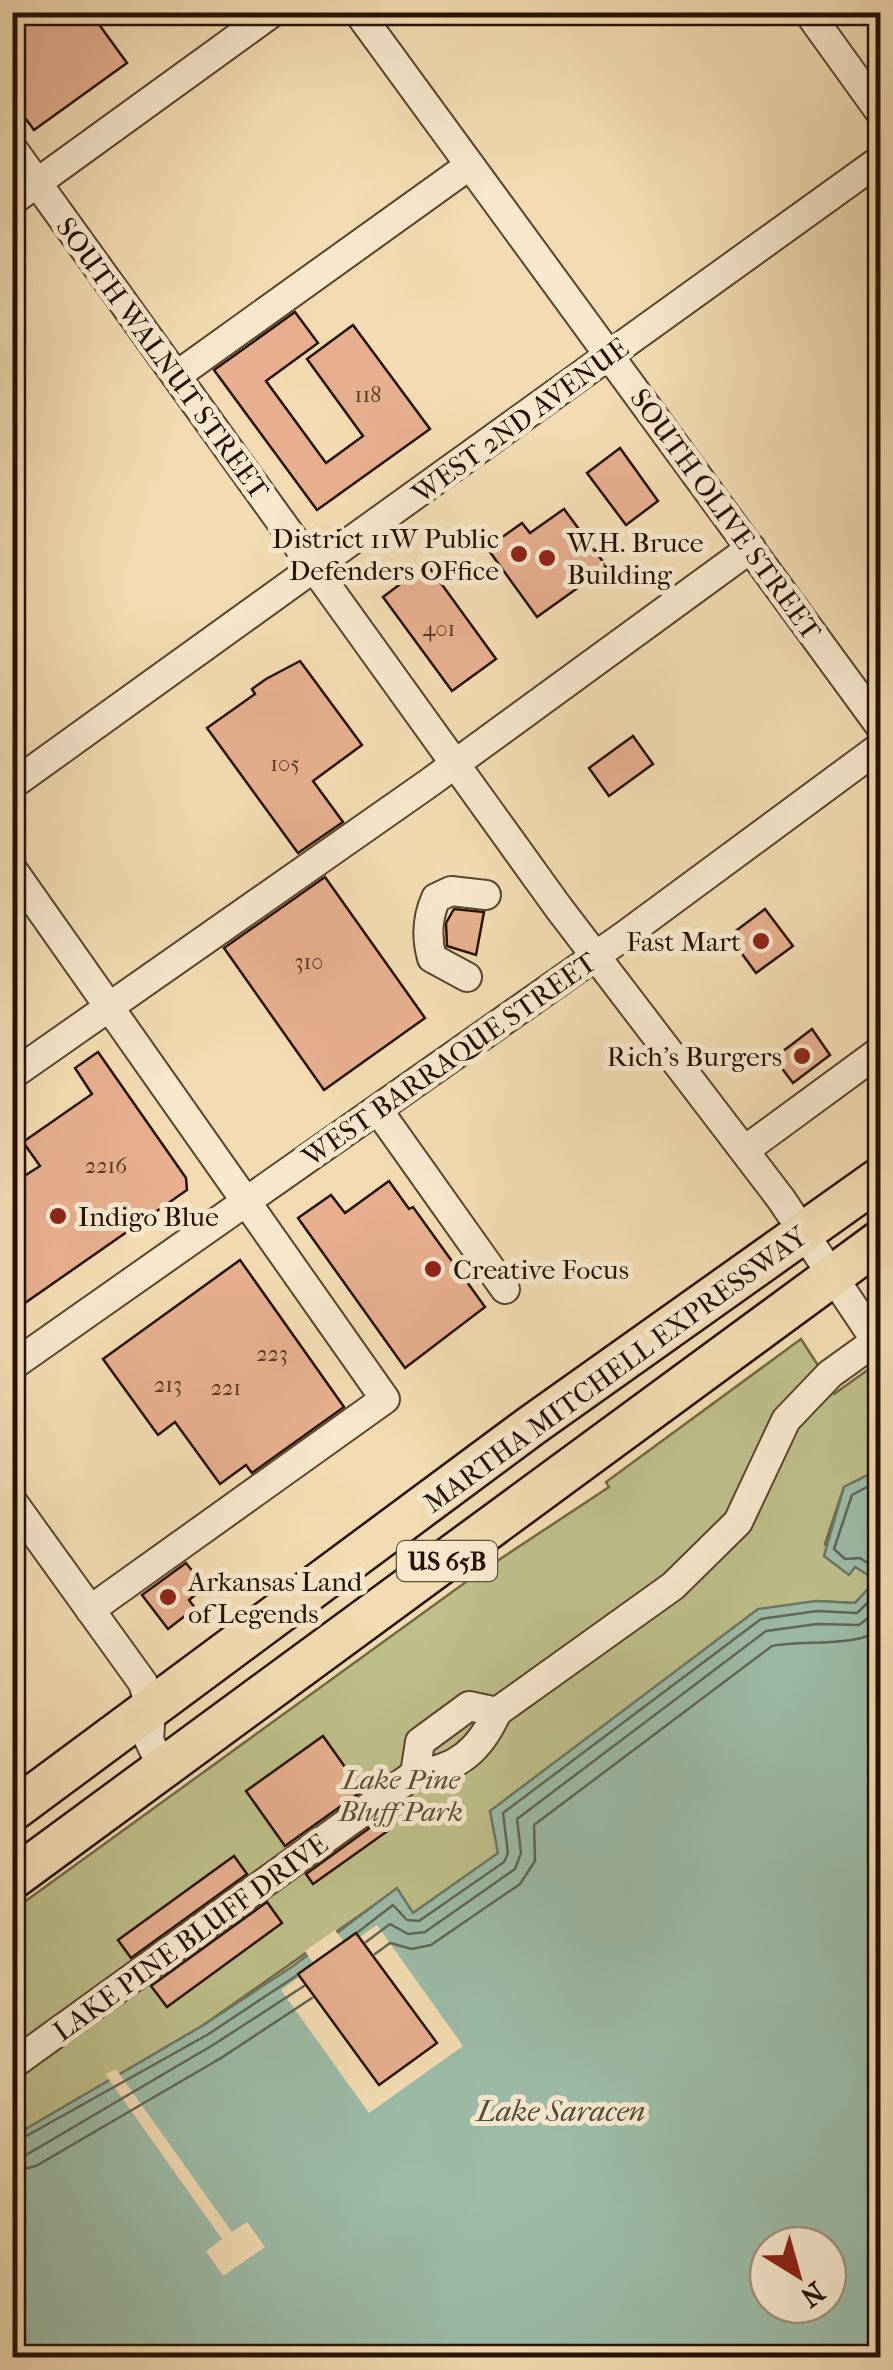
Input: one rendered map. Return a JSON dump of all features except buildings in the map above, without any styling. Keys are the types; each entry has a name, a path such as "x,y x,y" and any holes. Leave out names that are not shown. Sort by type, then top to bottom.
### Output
{"highway":[{"name":"MARTHA MITCHELL EXPRESSWAY","path":"12,1811 530,1426 880,1178"},
{"name":"MARTHA MITCHELL EXPRESSWAY","path":"12,1879 880,1242"}],"street":[{"path":"12,202 273,12"},
{"name":"SOUTH OLIVE STREET","path":"358,12 880,726"},
{"path":"808,12 880,112"},
{"name":"SOUTH WALNUT STREET","path":"12,148 596,956 746,1150 878,1340"},
{"name":"WEST 2ND AVENUE","path":"12,785 880,160"},
{"path":"176,376 470,165"},
{"path":"12,1075 457,763 751,548"},
{"name":"WEST BARRAQUE STREET","path":"12,1366 596,956 880,747"},
{"path":"12,869 385,1398 90,1610"},
{"path":"467,977 432,958 428,942 430,912 436,898 451,892 486,895"},
{"path":"746,1150 880,1051"},
{"path":"378,1110 505,1289"},
{"name":"LAKE PINE BLUFF DRIVE","path":"12,2065 415,1774 446,1771 484,1741 497,1712 674,1586 738,1522 786,1420 830,1374 878,1340"},
{"path":"12,1501 143,1683 151,1711 149,1740 164,1769"},
{"name":"LAKE PINE BLUFF DRIVE","path":"415,1774 420,1742 469,1706 497,1712"}],"green space":[{"name":"Lake Pine Bluff Park","path":"801,1339 819,1367 814,1373 834,1394 880,1361 880,1469 844,1487 825,1544 849,1574 855,1566 877,1581 855,1603 816,1601 490,1811 499,1853 413,1913 397,1889 202,2026 13,2137 12,1911 470,1579 609,1487 606,1482"}],"water":[{"name":"Lake Saracen","path":"880,1469 880,2357 13,2357 12,2137 202,2026 293,1966 397,1888 413,1913 498,1853 490,1811 758,1609 816,1601 855,1603 876,1580 855,1567 849,1575 824,1556 844,1487"}],"pier":[{"path":"377,1925 463,2046 369,2113 281,1990 315,1966 305,1951 335,1930 347,1946"},
{"path":"116,2069 232,2232 247,2222 265,2247 223,2276 206,2251 222,2239 105,2074"}],"place":[{"name":"District 11W Public Defenders OFfice","path":"519,554"},
{"name":"W.H. Bruce Building","path":"547,558"},
{"name":"Fast Mart","path":"761,941"},
{"name":"Rich's Burgers","path":"802,1056"},
{"name":"Indigo Blue","path":"58,1216"},
{"name":"Creative Focus","path":"433,1269"},
{"name":"Arkansas Land of Legends","path":"168,1597"}]}
